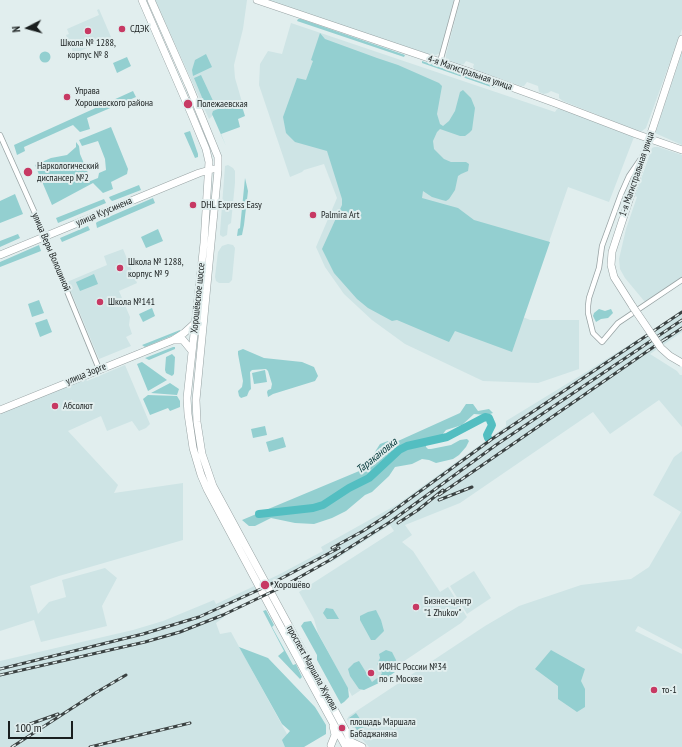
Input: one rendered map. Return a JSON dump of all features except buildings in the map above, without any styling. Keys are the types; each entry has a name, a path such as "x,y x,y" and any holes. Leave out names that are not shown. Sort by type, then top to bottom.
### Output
{"main road":[{"name":"Хорошёвское шоссе","path":"142,0 206,149 209,162 204,243 187,407 191,439 207,488 262,594"},
{"name":"Хорошёвское шоссе","path":"151,0 212,140 219,162 197,376 196,422 202,454 213,486 270,590"},
{"name":"4-я Магистральная улица","path":"257,0 440,62 682,150"},
{"name":"1-я Магистральная улица","path":"682,39 623,215 611,259 614,278 661,348 670,356 682,362"},
{"path":"209,171 217,167 219,162"},
{"path":"209,171 213,171 216,174 217,183"},
{"name":"улица Куусинена","path":"0,255 191,176 209,171"},
{"name":"улица Зорге","path":"0,410 173,340 184,334 195,323"},
{"path":"173,340 183,340 192,351"},
{"name":"проспект Маршала Жукова","path":"270,590 350,745"},
{"name":"проспект Маршала Жукова","path":"262,594 332,722 345,735"},
{"path":"329,746 335,735 332,722"},
{"path":"329,746 345,735 363,747"},
{"path":"350,745 363,747"}],"street":[{"path":"440,62 457,0"},
{"name":"улица Веры Волошиной","path":"0,135 45,236 99,369"},
{"path":"644,155 629,176 602,246 597,274 589,298 588,313 593,333 602,342 618,323 682,280"}],"shaded area":[{"path":"155,0 247,0 243,29 234,65 235,78 242,102 218,111 209,119"},
{"path":"264,0 454,0 440,53 434,56"},
{"path":"460,0 682,0 682,29 646,128 642,131 638,131 563,101 559,98 559,94 551,91 544,94 539,92 538,86 527,82 524,86 521,86 475,70 473,67 474,64 466,61 461,65 449,62 446,59 446,55"},
{"name":"Школа № 1288, корпус № 8","path":"99,9 111,37 74,54 66,35 69,34 67,29 99,15 97,10"},
{"path":"298,19 405,55 404,57 297,21"},
{"path":"291,23 555,112 557,109 562,109 634,137 609,202 568,187 523,317 530,320 579,320 579,369 538,383 483,381 405,344 372,320 344,294 325,267 316,247 337,198 324,164 304,170 290,177 259,85 260,64 268,51 282,54"},
{"path":"320,33 325,39 398,65 439,83 442,86 437,114 440,124 443,126 449,121 455,111 460,92 463,90 471,98 475,108 472,130 465,136 460,136 440,129 433,141 434,149 444,159 451,162 466,162 469,164 468,171 458,176 455,190 446,201 432,197 423,191 422,198 458,208 474,220 550,242 512,352 455,331 449,342 397,320 392,321 368,308 357,299 334,273 322,249 342,205 342,199 327,151 295,142 286,133 283,117 297,78 306,80 313,61 311,60"},
{"path":"45,51 49,53 51,57 49,61 45,63 41,61 39,57 41,53"},
{"path":"682,52 682,145 655,133"},
{"path":"206,54 212,67 193,76 192,70 195,60"},
{"path":"127,57 131,66 117,73 113,63"},
{"path":"422,61 495,86 494,88 422,63"},
{"path":"201,75 215,105 211,108 206,107 194,78"},
{"path":"133,91 136,97 87,118 90,129 80,132 73,125 24,147 25,151 17,155 14,145"},
{"path":"240,100 245,116 238,119 240,127 221,134 226,146 212,114 213,111"},
{"path":"111,127 128,169 127,174 111,182 113,189 103,193 93,183 52,205 35,165 51,158 67,155 76,147 76,142 79,146 80,154 88,173 82,176 88,182 98,178 99,173 106,170 105,159 98,141 82,146 79,140"},
{"path":"190,131 198,154 198,157 195,158 184,133"},
{"path":"654,147 682,155 682,277 645,302 625,278 620,269 619,259 626,229 637,197 635,196 652,148"},
{"path":"228,165 235,171 235,183 231,223 228,225 227,235 223,237 220,235 220,232 225,166"},
{"path":"245,178 248,191 244,225 242,235 237,236 238,229 240,228"},
{"path":"139,185 141,190 112,201 109,197"},
{"path":"15,194 23,214 0,223 0,201"},
{"path":"153,198 155,203 97,228 97,222"},
{"path":"104,199 106,203 58,223 56,218"},
{"path":"88,226 90,230 62,242 60,238"},
{"path":"158,229 163,241 146,248 141,237"},
{"path":"18,234 20,238 0,247 0,241"},
{"path":"228,244 233,245 235,248 232,280 229,283 219,283 216,281 215,277 218,252 222,246"},
{"path":"39,245 41,251 0,267 0,262"},
{"name":"Школа №141","path":"123,249 137,283 119,291 130,317 129,325 132,334 126,337 131,346 99,359 67,282 107,265 104,256"},
{"path":"94,274 98,284 80,291 76,282"},
{"path":"39,300 44,313 32,317 28,304"},
{"path":"152,308 155,316 143,322 139,314"},
{"path":"599,309 605,311 611,309 613,313 608,318 601,319 596,322 593,316"},
{"path":"682,310 682,332 650,354 682,375 682,427 659,400 610,434 593,412 460,503 405,525 412,535 402,542 413,551 440,592 448,587 467,617 461,623 352,696 318,633 314,619 299,592 394,531 390,525 330,563 326,556 266,588 219,610 224,617 216,623 220,634 231,632 293,745 289,747 0,747 0,661 133,630 163,621 214,600 216,604 278,575 323,551 321,547 398,504 506,426 506,421 583,374"},
{"path":"47,319 52,332 40,337 35,323"},
{"path":"180,330 181,332 145,347 142,345"},
{"path":"175,347 175,349 149,360 145,358"},
{"path":"243,349 264,358 302,362 314,367 318,376 315,381 273,394 268,397 267,392 271,389 272,384 268,371 266,369 252,370 250,372 251,389 247,396 241,398 238,391 242,387 243,381 238,351"},
{"path":"172,354 175,357 174,374 172,376 166,373 165,370 166,357"},
{"path":"142,362 167,380 148,391 137,364"},
{"path":"125,365 150,424 146,428 139,431 132,421 107,431 101,416 68,431 118,485 114,493 183,483 183,540 59,576 30,586 38,614 49,602 66,597 62,580 105,568 117,578 102,606 107,626 41,642 34,620 0,631 0,412 85,378 87,381"},
{"path":"265,370 267,382 254,384 252,373"},
{"path":"170,383 179,389 177,395 151,393"},
{"path":"148,395 177,396 180,401 180,407 170,411 168,408 150,415 143,399"},
{"path":"466,404 473,404 478,411 489,409 493,413 487,415 474,414 462,425 446,430 442,435 426,440 426,447 431,449 451,445 460,440 467,439 469,441 466,447 453,459 436,463 422,459 412,464 395,467 389,476 372,492 365,495 346,511 332,518 314,524 295,523 271,518 255,526 249,526 242,520 364,469 380,444 388,441 398,441 460,413"},
{"path":"265,426 267,435 253,438 251,429"},
{"path":"283,437 286,447 269,452 266,442"},
{"path":"682,451 682,649 638,626 635,631 682,654 682,747 369,747 348,722 347,719 349,716 485,626 519,606 581,585 631,579 649,567 681,512 653,495 674,457"},
{"path":"474,571 491,598 467,614 450,586"},
{"path":"326,608 333,609 339,619 327,619 323,613"},
{"path":"266,610 274,625 272,627 293,665 296,664 302,677 300,679 278,656 284,651 263,611"},
{"path":"376,610 384,631 375,640 371,640 360,620 360,616"},
{"path":"311,621 348,688 349,697 341,704 317,660 317,655 301,626 304,622"},
{"path":"239,647 268,658 315,707 326,725 326,734 304,747 285,747 282,740 290,731 282,724"},
{"path":"386,650 392,652 396,660 395,672 381,682 364,690 359,689 350,676 348,669 354,663 359,661 372,682 382,673 377,664 380,658 379,654"},
{"path":"551,650 585,669 581,681 585,689 585,707 577,712 558,699 558,686 535,669"},
{"path":"356,713 365,726 360,730 357,730 349,718"}],"waterway":[{"name":"Таракановка","path":"259,514 313,508 323,505 349,488 369,478 399,450 407,446 447,437 485,417 489,418 492,425 487,435 488,438"}],"railway":[{"path":"332,548 386,516 492,439 682,312"},
{"path":"0,675 145,642 180,632 223,615 284,586 330,560 390,522 496,445 682,320"},
{"path":"664,340 682,328"},
{"path":"439,495 668,337"},
{"path":"439,500 472,487"},
{"path":"398,523 418,510 443,490"},
{"path":"0,669 143,634 199,617 265,587 339,548"},
{"path":"12,747 126,675"},
{"path":"30,724 58,714"},
{"path":"90,747 190,723"}],"place":[{"name":"СДЭК","path":"122,29"},
{"name":"Школа № 1288, корпус № 8","path":"88,31"},
{"name":"Управа Хорошевского района","path":"67,97"},
{"name":"Полежаевская","path":"188,104"},
{"name":"Наркологический диспансер №2","path":"28,172"},
{"name":"DHL Express Easy","path":"193,205"},
{"name":"Palmira Art","path":"313,215"},
{"name":"Школа № 1288, корпус № 9","path":"120,268"},
{"name":"Школа №141","path":"100,302"},
{"name":"Абсолют","path":"55,406"},
{"name":"Хорошёво","path":"265,585"},
{"name":"Бизнес-центр \"1 Zhukov\"","path":"416,607"},
{"name":"ИФНС России №34 по г. Москве","path":"371,673"},
{"name":"то-1","path":"654,690"},
{"name":"площадь Маршала Бабаджаняна","path":"342,728"}]}
